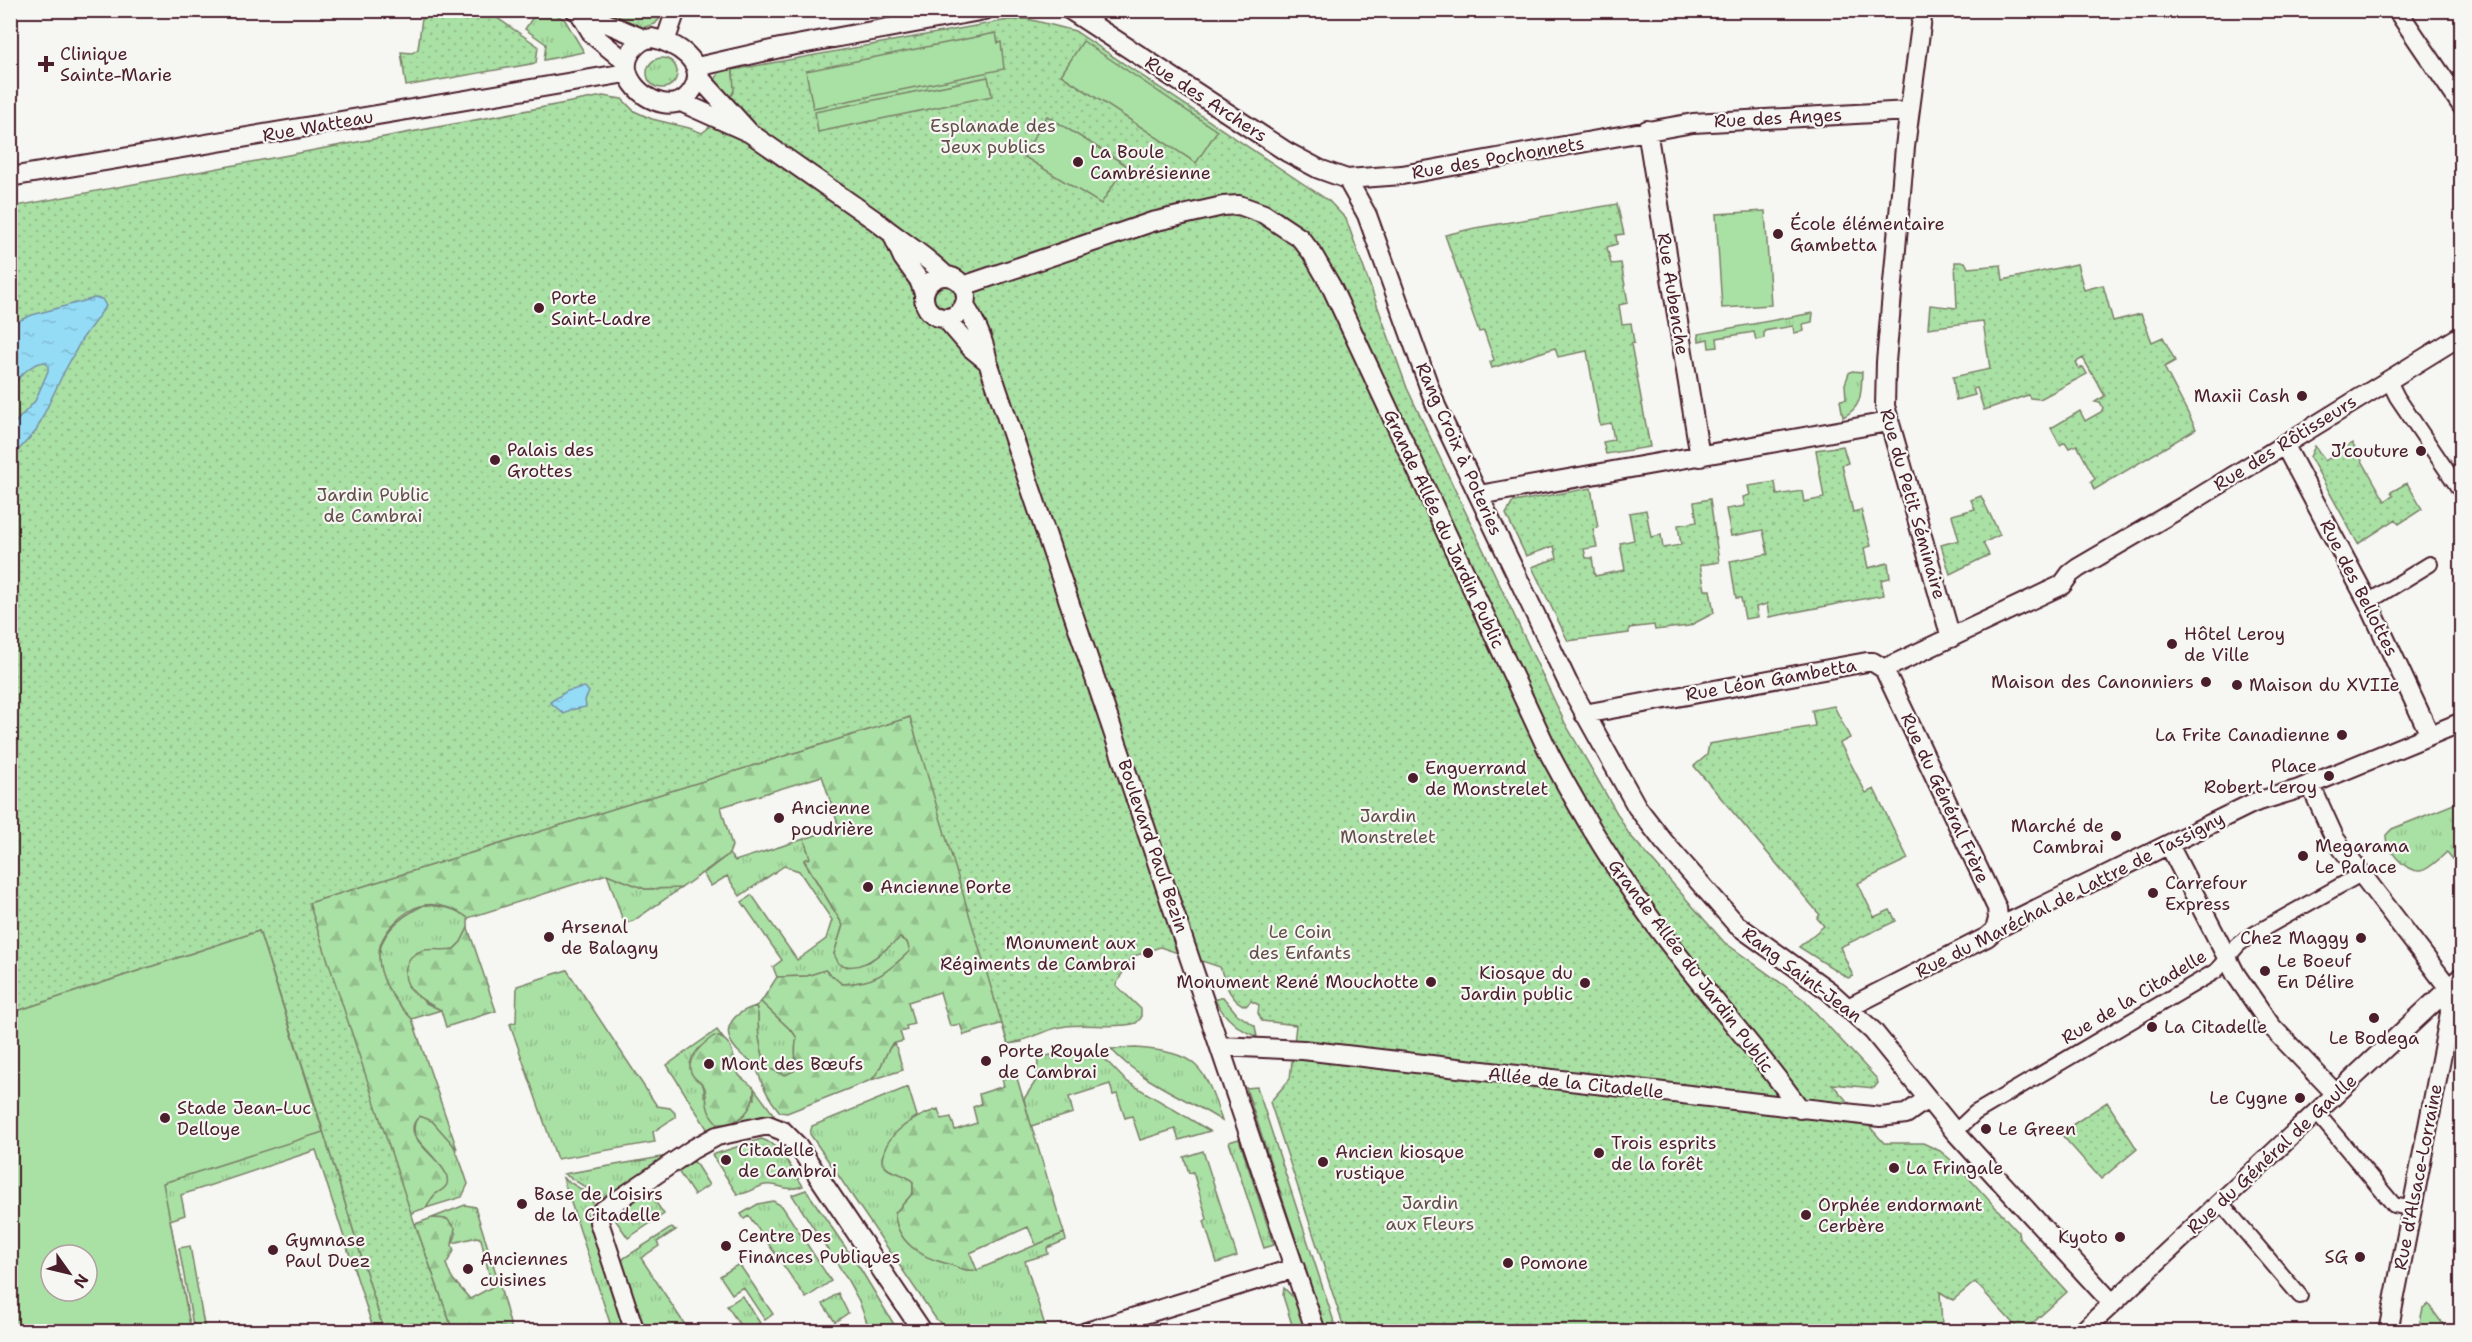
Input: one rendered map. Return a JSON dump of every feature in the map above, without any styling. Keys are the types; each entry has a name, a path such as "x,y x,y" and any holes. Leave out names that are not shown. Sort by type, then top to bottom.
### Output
{"street":[{"path":"665,42 676,10"},
{"path":"698,71 780,48 985,10"},
{"name":"Rue des Archers","path":"1070,10 1287,152 1315,168 1347,179"},
{"name":"Rue du Petit Séminaire","path":"1923,10 1909,111 1885,381 1888,422 1951,638"},
{"path":"2397,10 2462,106"},
{"path":"578,13 593,34 626,68 635,85 652,98 671,104 681,102 690,95 698,71"},
{"path":"578,13 602,20 626,33 644,39 652,38 665,42 684,53 713,94 729,107 750,134"},
{"path":"626,68 631,52 644,39"},
{"name":"Rue Watteau","path":"10,177 626,68"},
{"path":"681,102 750,134 876,221 946,276 955,278 963,286 966,295 964,304 955,315 945,318 935,315 928,309 919,280 903,258 894,237"},
{"name":"Rue des Anges","path":"1647,130 1694,123 1909,111"},
{"name":"Rue des Pochonnets","path":"1347,179 1402,176 1647,130"},
{"name":"Rue Aubenche","path":"1647,130 1700,457"},
{"name":"Rang Croix à Poteries","path":"1347,179 1369,220 1432,396 1584,714"},
{"name":"Grande Allée du Jardin Public","path":"963,286 1152,222 1224,206 1239,206 1264,214 1300,238 1331,286 1550,755 1588,825 1656,926 1800,1109"},
{"path":"924,293 932,280 946,276"},
{"name":"Boulevard Paul Bezin","path":"964,304 973,316 982,340 1316,1332"},
{"name":"Boulevard Paul Bezin","path":"945,318 971,348 988,362"},
{"name":"Rue des Rôtisseurs","path":"1951,638 2062,585 2078,568 2462,335"},
{"path":"2388,379 2397,397 2462,493"},
{"path":"1479,495 1888,422"},
{"name":"Rue des Bellottes","path":"2283,444 2368,602 2430,735"},
{"path":"2368,602 2430,564"},
{"name":"Rue Léon Gambetta","path":"1584,714 1867,662 1873,662 1884,669 1951,638"},
{"name":"Rue du Général Frère","path":"1884,669 1997,908 1998,919 1995,930"},
{"name":"Rang Saint-Jean","path":"1584,714 1637,807 1712,898 1747,934 1829,991 1873,1031 1955,1132 2112,1304"},
{"name":"Rue du Maréchal de Lattre de Tassigny","path":"1848,1008 1987,937 1995,930 2253,803 2310,784 2462,722"},
{"path":"2310,784 2335,839 2361,874 2455,982"},
{"path":"2169,845 2229,957 2236,975 2271,1026 2336,1094"},
{"name":"Rue de la Citadelle","path":"1955,1132 1975,1113 2216,971 2247,938 2361,874"},
{"name":"Rue du Général de Gaulle","path":"2082,1332 2455,982"},
{"name":"Rue d'Alsace-Lorraine","path":"2388,1332 2455,982"},
{"name":"Allée de la Citadelle","path":"1220,1046 1303,1050 1800,1109 1895,1117 1911,1112 1927,1099"},
{"path":"2316,1112 2394,1205 2413,1209"},
{"path":"635,1332 599,1222 602,1211 708,1140 758,1126 776,1128 798,1146 923,1332"},
{"path":"2220,1202 2300,1296"},
{"path":"1086,1332 1295,1268"}],"green space":[{"path":"423,10 487,11 538,46 536,63 406,86 401,52 412,53 418,49"},
{"path":"537,11 551,11 565,20 584,52 544,60 546,44 525,29"},
{"path":"595,11 666,11 655,24 635,30"},
{"name":"Jardin Public de Cambrai","path":"1028,19 1075,31 1329,201 1346,219 1407,388 1565,723 1629,834 1724,942 1803,999 1877,1079 1878,1083 1874,1088 1832,1084 1884,1143 1923,1143 1940,1151 1957,1165 2018,1232 2019,1238 2067,1292 2024,1331 2020,1331 1975,1282 1953,1300 1940,1292 1942,1325 1939,1326 1944,1331 1345,1331 1270,1102 1290,1079 1296,1025 1262,1021 1258,1013 1259,1005 1251,1001 1246,1006 1235,1000 1220,967 1160,947 1131,957 1116,985 1141,1009 1141,1018 1136,1023 1120,1026 1066,1026 1008,1044 910,717 309,903 410,1210 453,1331 384,1331 315,1104 259,931 11,1013 11,207 603,96 622,99 634,111 652,119 702,133 712,125 734,92 733,70 1008,20"},
{"path":"996,33 998,43 1001,42 1004,69 813,108 806,71"},
{"path":"1083,41 1217,131 1196,163 1061,75"},
{"path":"662,58 673,62 677,73 673,84 662,88 651,84 647,73 651,62"},
{"path":"732,66 735,89 728,101 714,82 720,71"},
{"path":"988,77 992,96 818,132 815,112"},
{"name":"La Boule Cambrésienne","path":"1047,116 1126,165 1101,204 1023,156"},
{"path":"1617,204 1624,234 1616,235 1617,244 1607,247 1611,264 1621,263 1628,303 1619,305 1622,324 1631,323 1634,343 1631,344 1650,447 1606,454 1603,442 1614,440 1611,423 1600,425 1587,351 1558,357 1555,348 1492,368 1490,362 1494,360 1484,331 1479,332 1445,235"},
{"path":"1765,211 1771,305 1722,308 1716,214"},
{"path":"1955,262 1965,262 1968,268 2001,265 2003,280 2077,264 2084,290 2103,285 2113,321 2141,314 2152,342 2163,337 2175,361 2164,367 2196,429 2094,490 2091,482 2095,479 2077,445 2069,448 2065,442 2060,445 2051,428 2080,411 2085,421 2101,412 2103,408 2100,403 2095,402 2105,396 2083,358 2076,362 2079,369 2083,367 2087,374 2040,399 2030,398 2028,395 1984,410 1977,388 1973,389 1975,395 1956,400 1953,377 1990,369 1983,321 1928,328 1930,305 1957,308"},
{"path":"1813,313 1812,322 1803,324 1804,331 1794,333 1793,326 1764,331 1764,338 1756,340 1754,332 1717,338 1718,347 1709,348 1708,339 1699,341 1698,334"},
{"path":"1852,371 1862,372 1860,398 1854,409 1843,417 1840,400 1846,399 1845,384"},
{"path":"2352,443 2385,501 2393,496 2391,492 2407,483 2422,509 2399,524 2396,519 2358,544 2310,457 2315,446 2325,461"},
{"path":"1843,446 1848,463 1842,465 1853,512 1861,510 1871,546 1864,548 1868,568 1888,563 1890,578 1881,580 1884,595 1769,617 1767,604 1756,607 1758,617 1745,619 1741,598 1736,598 1730,561 1768,554 1763,530 1731,536 1726,509 1745,506 1743,497 1750,495 1748,486 1775,482 1777,495 1802,491 1804,502 1824,498 1816,450"},
{"path":"1591,488 1598,528 1593,529 1597,547 1584,549 1586,558 1592,558 1595,576 1625,570 1620,543 1634,540 1629,513 1646,510 1651,537 1661,535 1663,548 1681,545 1678,525 1697,522 1694,502 1710,499 1719,562 1700,565 1705,590 1710,590 1714,613 1689,626 1655,630 1654,625 1629,628 1629,633 1568,641 1532,567 1557,558 1554,546 1526,556 1506,514 1513,502"},
{"path":"1981,496 2000,535 1983,543 1989,555 1950,574 1941,545 1959,540 1952,515 1975,509 1971,500"},
{"path":"1834,706 1850,738 1840,743 1866,793 1874,789 1908,859 1858,883 1874,917 1890,910 1896,921 1840,947 1853,976 1848,978 1799,947 1824,926 1817,918 1820,915 1694,766 1707,755 1709,744 1815,726 1812,710"},
{"path":"910,717 1022,1042 1008,1044 1002,1024 964,1035 960,1024 950,1026 940,992 908,1002 914,1024 906,1026 907,1030 900,1032 903,1041 892,1044 878,1072 871,1080 787,1113 780,1112 775,1106 755,1064 743,1056 730,1041 729,1026 733,1020 756,1006 758,1033 765,1067 785,1075 794,1071 797,1038 761,1002 777,977 807,976 825,970 842,984 864,982 887,971 910,951 907,942 900,938 864,964 848,966 839,964 834,954 843,925 804,860 810,858 804,839 839,827 822,776 721,807 732,846 729,854 681,888 645,889 607,874 468,918 448,907 424,905 409,911 394,923 380,946 381,973 394,998 412,1019 457,1149 432,1121 420,1116 414,1124 414,1133 418,1141 442,1167 447,1184 434,1196 426,1208 411,1213 279,951 308,903"},
{"path":"2461,801 2461,858 2456,863 2447,852 2431,866 2420,871 2414,870 2408,868 2392,852 2386,835 2392,829"},
{"path":"804,839 810,858 804,861 843,925 834,954 847,967 869,962 900,938 907,942 910,951 880,975 864,982 842,984 825,970 807,976 777,977 773,967 782,960 742,902 752,895 797,960 826,939 832,920 799,871 784,866 740,896 727,876 711,886 703,874 729,854 735,861"},
{"path":"607,874 645,889 681,888 633,921 626,923 622,918"},
{"path":"424,905 458,911 468,918 468,928 461,942 454,949 444,951 408,986 426,1003 441,1010 412,1019 397,1003 387,987 381,971 379,956 382,942 391,929 404,916"},
{"path":"468,928 496,1011 446,1027 441,1010 421,999 410,988 405,975 406,967 411,957 421,951 454,949 461,942"},
{"name":"Stade Jean-Luc Delloye","path":"259,931 323,1132 163,1183 191,1331 11,1331 11,1013"},
{"path":"567,970 657,1106 670,1108 675,1113 675,1117 653,1132 655,1142 557,1159 510,1024 516,1022 517,986"},
{"path":"1223,997 1237,1014 1255,1026 1257,1037 1238,1027 1227,1017 1215,1000"},
{"path":"761,1002 797,1038 794,1071 785,1075 765,1067 758,1033 756,1006"},
{"path":"10,1013 315,1104 384,1331 374,1331 316,1150 181,1195 185,1215 170,1220 191,1331 174,1331 163,1183 202,1170"},
{"path":"717,1030 725,1041 720,1037 699,1048 690,1064 696,1079 703,1086 704,1096 755,1099 754,1088 774,1115 709,1132 667,1065"},
{"path":"714,1036 727,1042 739,1075 754,1088 754,1096 749,1109 739,1119 726,1124 718,1124 711,1115 703,1084 691,1073 690,1067 694,1055"},
{"path":"895,1043 903,1070 871,1080 879,1070 888,1050"},
{"path":"1136,1048 1173,1054 1195,1065 1210,1086 1222,1121 1136,1071 1111,1049"},
{"path":"1095,1049 1126,1081 1210,1131 1179,1140 1175,1129 1140,1140 1132,1116 1125,1118 1117,1094 1113,1095 1110,1084 1069,1097 1073,1113 1031,1126 1024,1099 1037,1079 1038,1057"},
{"path":"1016,1075 1064,1233 1036,1245 1028,1227 970,1253 977,1270 963,1269 927,1257 905,1240 896,1223 895,1213 913,1193 913,1182 885,1167 882,1163 888,1143 901,1128 938,1109 941,1119 951,1117 955,1130 977,1123 973,1107 981,1104 979,1094 1004,1086 1002,1079"},
{"path":"908,1087 917,1116 897,1132 882,1157 883,1163 889,1170 913,1182 913,1193 895,1213 900,1232 911,1246 927,1257 971,1270 977,1270 1064,1233 1066,1240 1047,1248 1048,1254 1025,1261 1046,1329 1037,1332 950,1332 936,1319 810,1134 812,1126"},
{"path":"1257,1087 1337,1331 1326,1331 1246,1088"},
{"path":"2107,1102 2137,1149 2101,1179 2060,1133"},
{"path":"420,1116 439,1126 446,1134 457,1154 468,1184 462,1197 426,1208 434,1195 443,1189 436,1161 414,1132 416,1120"},
{"path":"761,1139 780,1152 803,1186 791,1189 765,1185 737,1194 712,1155"},
{"path":"1239,1139 1274,1245 1264,1248 1229,1142"},
{"path":"1203,1151 1237,1256 1217,1263 1204,1221 1207,1219 1193,1172 1189,1173 1184,1157"},
{"path":"667,1156 598,1202 587,1188 564,1174"},
{"path":"694,1161 709,1185 694,1195 678,1171"},
{"path":"563,1178 584,1191 594,1204 586,1210 624,1331 588,1331 610,1323"},
{"path":"806,1190 861,1270 898,1331 870,1331 859,1301 847,1279 792,1195"},
{"path":"648,1191 664,1214 628,1238 612,1215"},
{"path":"773,1201 782,1206 831,1281 806,1298 749,1216 744,1219 741,1214 758,1204"},
{"path":"465,1205 475,1207 499,1283 492,1287 481,1239 477,1237 453,1243 456,1234 447,1219 432,1218"},
{"path":"432,1218 447,1219 455,1228 452,1245 454,1251 446,1264 451,1277 470,1299 499,1283 512,1331 453,1331 415,1224"},
{"path":"671,1228 676,1230 657,1242 659,1246 641,1258 689,1331 641,1331 621,1263 624,1258"},
{"path":"190,1246 205,1331 194,1331 179,1248"},
{"path":"739,1264 773,1314 765,1320 743,1287 732,1294 720,1276"},
{"path":"1284,1288 1294,1298 1306,1331 1294,1331 1283,1296"},
{"path":"838,1293 848,1313 835,1322 823,1304"},
{"path":"742,1296 760,1323 744,1331 727,1306"},
{"path":"2428,1304 2448,1331 2418,1331 2423,1308"}],"water":[{"path":"95,298 102,299 106,306 82,339 36,431 11,458 11,427 35,401 48,366 45,362 29,368 20,376 11,391 11,324 32,315"},
{"path":"585,687 589,692 585,700 586,707 570,710 564,714 550,702 567,691"}],"place":[{"name":"Clinique Sainte-Marie","path":"46,64"},
{"name":"La Boule Cambrésienne","path":"1078,162"},
{"name":"École élémentaire Gambetta","path":"1778,234"},
{"name":"Porte Saint-Ladre","path":"539,308"},
{"name":"Maxii Cash","path":"2302,396"},
{"name":"J’couture","path":"2421,451"},
{"name":"Palais des Grottes","path":"495,460"},
{"name":"Hôtel Leroy de Ville","path":"2172,644"},
{"name":"Maison des Canonniers","path":"2206,682"},
{"name":"Maison du XVIIe","path":"2237,685"},
{"name":"La Frite Canadienne","path":"2342,735"},
{"name":"Place Robert Leroy","path":"2329,776"},
{"name":"Enguerrand de Monstrelet","path":"1413,778"},
{"name":"Ancienne poudrière","path":"779,818"},
{"name":"Marché de Cambrai","path":"2116,836"},
{"name":"Megarama Le Palace","path":"2303,856"},
{"name":"Ancienne Porte","path":"868,887"},
{"name":"Carrefour Express","path":"2153,893"},
{"name":"Arsenal de Balagny","path":"549,937"},
{"name":"Chez Maggy","path":"2361,938"},
{"name":"Monument aux Régiments de Cambrai","path":"1148,953"},
{"name":"Le Boeuf En Délire","path":"2265,971"},
{"name":"Monument René Mouchotte","path":"1431,982"},
{"name":"Kiosque du Jardin public","path":"1585,983"},
{"name":"Le Bodega","path":"2374,1018"},
{"name":"La Citadelle","path":"2152,1027"},
{"name":"Porte Royale de Cambrai","path":"986,1061"},
{"name":"Mont des Bœufs","path":"709,1064"},
{"name":"Le Cygne","path":"2300,1098"},
{"name":"Stade Jean-Luc Delloye","path":"165,1118"},
{"name":"Le Green","path":"1986,1129"},
{"name":"Trois esprits de la forêt","path":"1599,1153"},
{"name":"Citadelle de Cambrai","path":"726,1160"},
{"name":"Ancien kiosque rustique","path":"1323,1162"},
{"name":"La Fringale","path":"1894,1168"},
{"name":"Base de Loisirs de la Citadelle","path":"522,1204"},
{"name":"Orphée endormant Cerbère","path":"1806,1215"},
{"name":"Kyoto","path":"2120,1237"},
{"name":"Centre Des Finances Publiques","path":"726,1246"},
{"name":"Gymnase Paul Duez","path":"273,1250"},
{"name":"SG","path":"2360,1257"},
{"name":"Pomone","path":"1508,1263"},
{"name":"Anciennes cuisines","path":"468,1269"}],"park label":[{"name":"Esplanade des Jeux publics","path":"993,136"},
{"name":"Jardin Monstrelet","path":"1388,826"},
{"name":"Le Coin des Enfants","path":"1300,942"},
{"name":"Jardin aux Fleurs","path":"1430,1213"}]}
